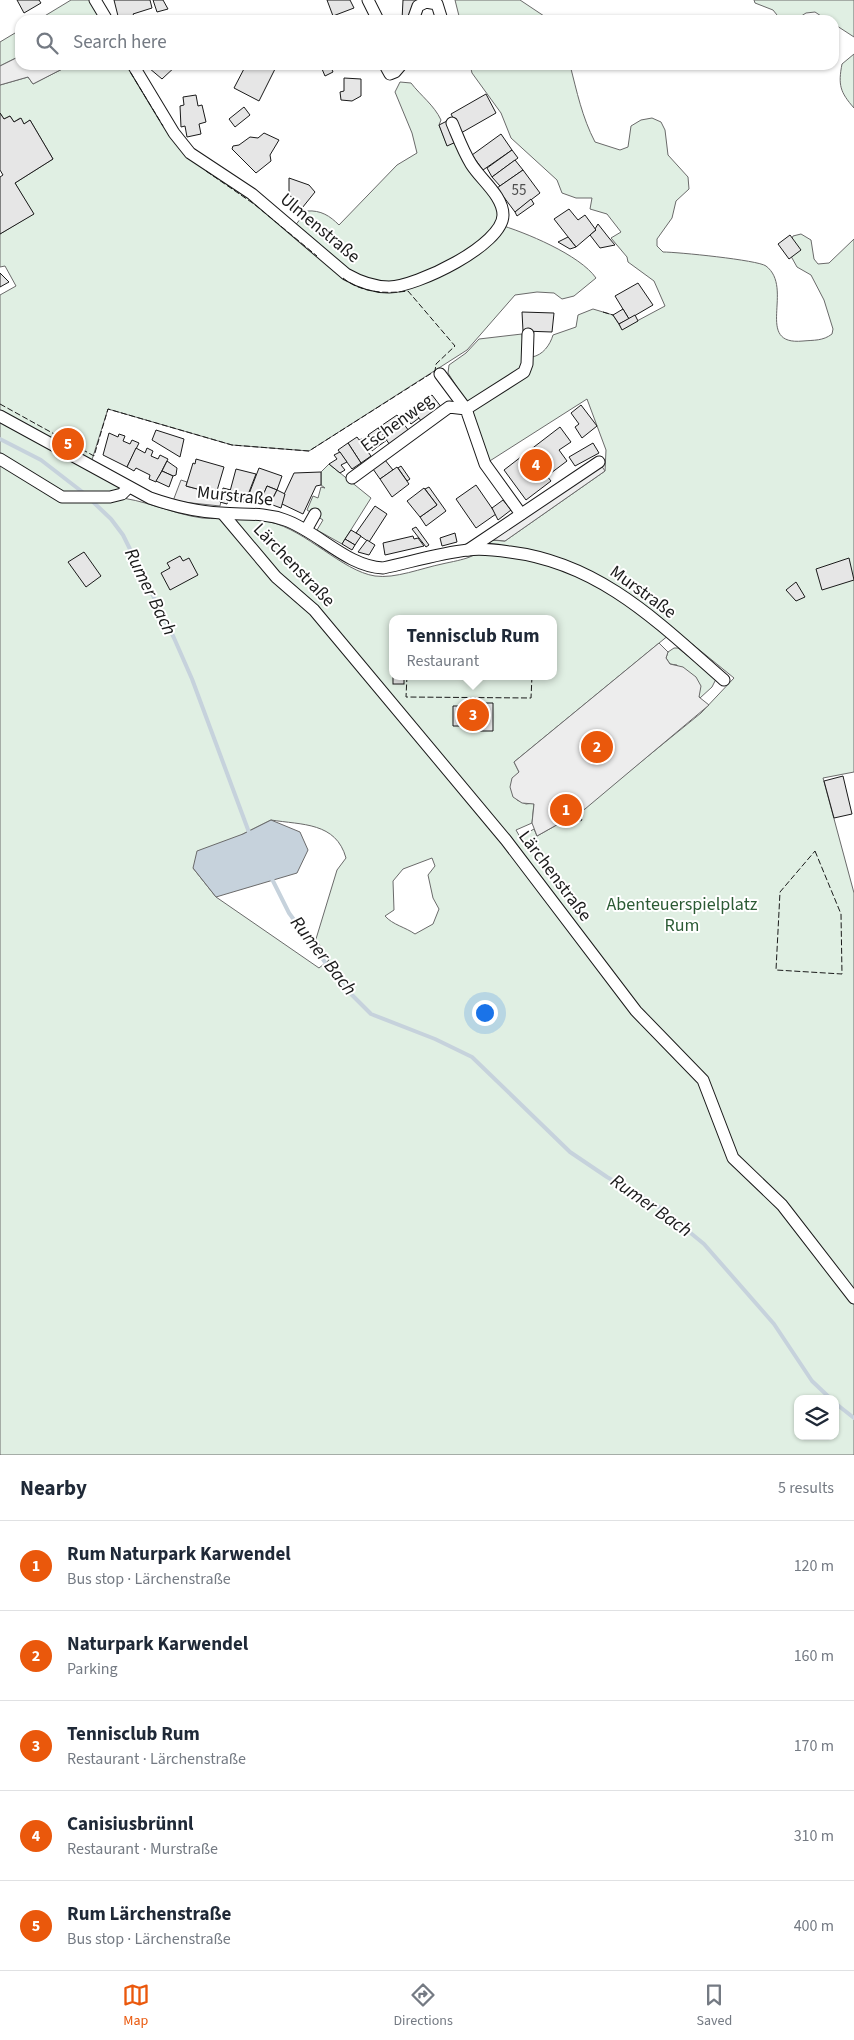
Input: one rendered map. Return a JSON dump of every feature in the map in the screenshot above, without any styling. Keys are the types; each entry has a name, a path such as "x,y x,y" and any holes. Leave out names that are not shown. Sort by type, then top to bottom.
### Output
{"street":[{"path":"95,0 104,15"},
{"path":"368,0 376,15"},
{"path":"415,15 418,6 430,2 437,4 440,15"},
{"name":"Ulmenstraße","path":"136,70 174,133 190,153 252,194 346,274 363,283 376,286 402,286 429,275 478,249 491,239 502,224 503,212 500,202 472,165 452,123"},
{"path":"388,70 390,74 397,70"},
{"name":"Eschenweg","path":"352,478 450,406 466,409 524,372 527,364 528,334"},
{"name":"Eschenweg","path":"440,374 466,409 485,464 520,514"},
{"path":"0,416 128,488 117,496 70,498 58,496 31,476 0,459"},
{"name":"Murstraße","path":"468,550 599,462"},
{"name":"Murstraße","path":"128,488 174,507 223,514 267,514 306,530 359,564 371,568 383,568 468,550 532,555 566,565 601,581 674,636 724,680"},
{"name":"Lärchenstraße","path":"223,514 276,578 314,610 506,840 636,1011 704,1080 733,1158 782,1205 854,1298"},
{"path":"306,530 315,514"}],"green space":[{"path":"71,0 95,0 104,15 46,15"},
{"path":"455,0 520,0 542,15 459,15"},
{"path":"754,0 854,0 854,37 839,27 839,15 820,15 815,12 803,15 777,15 773,10 755,3"},
{"path":"15,33 15,58 0,66 0,42"},
{"path":"854,54 854,108 843,93 840,77 842,64"},
{"name":"Abenteuerspielplatz Rum","path":"60,70 136,70 174,133 293,228 307,211 325,214 339,225 397,165 417,153 412,133 395,92 400,82 411,83 431,105 441,120 439,125 447,145 456,142 495,202 499,213 497,224 551,245 578,261 596,278 574,296 562,299 554,293 537,292 515,295 467,350 309,451 232,445 108,409 90,466 128,488 113,497 124,498 202,518 262,520 270,522 297,533 350,567 362,573 375,576 400,575 470,557 481,551 489,540 505,541 605,471 606,450 587,399 485,464 464,398 448,373 449,365 466,353 479,339 522,334 524,352 532,357 546,349 553,335 576,327 578,315 593,309 613,315 622,329 665,306 654,281 628,262 627,257 611,238 621,232 607,214 590,209 592,198 576,198 562,193 557,180 511,138 501,113 471,70 571,70 583,114 595,142 620,150 628,147 631,126 641,120 652,118 661,122 665,130 668,155 688,177 689,189 676,201 672,218 657,239 657,246 663,252 734,259 766,266 774,276 777,288 777,325 780,334 788,340 822,339 832,334 833,329 824,300 811,275 797,267 787,249 793,236 801,234 811,240 814,259 818,264 829,263 854,239 854,772 823,778 854,893 854,1455 0,1455 0,295 16,286 5,266 0,267 0,234 33,214 15,183 53,159 30,120 24,124 20,118 14,122 10,116 4,119 0,113 0,85 28,77 33,84","holes":["675,630 734,678 701,713 578,813 581,820 573,824 569,818 537,836 534,829 520,837 516,830 532,823 534,803 526,804 517,800 513,778 519,772 514,762","271,820 306,825 326,831 341,846 346,858 337,870 316,939 329,960 319,968 216,897 193,868 243,834","432,858 435,866 428,875 433,898 439,909 433,924 415,934 392,922 385,916 394,910 393,881 403,869"]},
{"path":"329,464 371,498 342,544 317,530 323,520 307,510 313,496 318,498 321,487 325,488 321,485 321,472"},
{"path":"678,648 716,679 712,687 700,698 677,665 670,664 666,658 668,652"}],"shaded area":[{"path":"15,58 15,70 60,70 33,84 28,77 0,85 0,66"},
{"path":"599,462 605,471 505,541 483,539"},
{"path":"181,480 187,482 186,486 222,496 220,506 173,501"},
{"path":"659,643 668,652 666,658 670,664 683,667 696,677 701,686 699,697 709,705 585,809 537,836 532,823 534,804 522,803 513,797 510,787 512,778 519,772 514,762"},
{"path":"271,820 300,832 308,850 297,873 216,897 193,868 197,851 243,834"}],"building":[{"path":"17,0 39,0 41,3 24,13"},
{"path":"114,0 150,0 152,8 134,15 118,15"},
{"path":"153,0 163,0 168,9 157,12"},
{"path":"327,0 350,0 354,8 333,15"},
{"path":"403,0 428,0 414,2 411,15 402,15"},
{"path":"151,70 172,70 162,79"},
{"path":"243,70 274,70 259,101 234,88"},
{"path":"322,70 332,70 333,72 325,76"},
{"path":"344,78 361,79 361,96 352,101 341,100 340,92 344,91"},
{"path":"486,94 496,113 461,133 451,114"},
{"path":"196,95 198,106 202,105 206,122 199,124 201,134 187,137 185,126 181,127 180,106 184,105 183,97"},
{"path":"244,107 250,115 235,127 229,119"},
{"path":"0,113 4,119 10,116 14,122 21,118 24,124 30,120 53,159 15,183 34,214 0,234 0,177 3,175 0,170"},
{"path":"447,121 456,142 447,146 439,125"},
{"path":"264,133 279,140 270,155 271,161 256,173 232,149 233,146 239,145 250,137 258,138"},
{"path":"501,134 512,150 483,170 472,155"},
{"path":"512,150 518,158 492,177 487,168"},
{"path":"515,160 523,170 500,186 492,177"},
{"path":"523,170 540,193 515,212 497,188"},
{"path":"289,178 309,185 315,192 298,213 287,204 293,198 289,195"},
{"path":"531,199 534,204 517,216 515,212"},
{"path":"569,209 578,220 585,215 596,230 576,247 554,219"},
{"path":"598,224 615,245 600,248 590,235 596,230"},
{"path":"790,235 801,250 789,259 778,244"},
{"path":"568,237 576,247 570,249 558,242"},
{"path":"0,273 9,282 0,287"},
{"path":"638,283 653,305 629,319 615,296"},
{"path":"623,309 629,319 619,324 613,315"},
{"path":"522,312 554,313 552,332 523,331"},
{"path":"635,315 638,321 622,330 619,324"},
{"path":"432,395 442,408 423,423 412,410"},
{"path":"581,405 597,426 582,438 575,427 579,424 571,413"},
{"path":"411,408 419,418 411,424 403,414"},
{"path":"397,415 409,431 390,445 378,428"},
{"path":"560,427 571,442 559,450 567,461 547,476 551,481 526,500 504,470"},
{"path":"378,428 387,440 377,447 368,435"},
{"path":"156,430 184,439 180,457 152,440"},
{"path":"109,433 118,437 119,434 125,436 123,441 130,444 132,440 139,443 127,467 103,455"},
{"path":"369,436 377,447 372,451 369,446 365,448 359,440"},
{"path":"357,437 371,456 361,463 348,443"},
{"path":"348,443 361,463 352,469 338,450"},
{"path":"593,443 599,453 575,466 569,457"},
{"path":"136,448 145,453 147,448 153,451 151,456 158,459 160,455 168,459 156,482 149,479 150,475 136,468 134,471 127,467"},
{"path":"340,452 347,462 341,465 345,470 340,473 329,464 337,459 334,455"},
{"path":"196,459 224,467 216,494 186,486"},
{"path":"385,460 393,470 380,479 373,469"},
{"path":"167,461 177,468 176,475 173,476 162,471"},
{"path":"401,466 410,479 407,481 398,468"},
{"path":"397,467 409,484 392,497 380,479"},
{"path":"259,468 282,476 277,490 267,486 262,499 249,494"},
{"path":"236,469 256,474 246,500 229,495"},
{"path":"162,471 173,476 169,487 156,481"},
{"path":"321,472 321,485 316,486 303,514 280,503 294,473"},
{"path":"476,485 496,514 476,528 456,499"},
{"path":"267,486 277,490 270,504 261,500"},
{"path":"429,487 446,511 426,526 420,517 437,505 425,489"},
{"path":"223,488 231,490 227,504 220,502"},
{"path":"424,488 437,505 420,517 407,501"},
{"path":"277,490 285,494 281,508 270,504"},
{"path":"229,495 246,500 245,502 228,501"},
{"path":"503,500 511,510 498,520 492,508"},
{"path":"375,506 387,514 369,542 356,533"},
{"path":"416,527 429,545 426,547 412,529"},
{"path":"351,530 361,536 355,545 345,539"},
{"path":"455,533 457,542 442,546 440,538"},
{"path":"413,536 414,539 418,538 424,546 385,555 383,543"},
{"path":"345,539 355,545 352,550 342,544"},
{"path":"367,540 375,545 369,555 358,552"},
{"path":"84,552 101,576 86,587 68,562"},
{"path":"180,556 183,561 189,558 198,575 170,590 161,573 170,568 167,563"},
{"path":"849,558 854,580 822,590 816,569"},
{"path":"796,582 805,597 796,601 786,590"},
{"path":"393,680 404,680 404,684 393,684"},
{"path":"478,703 493,703 493,731 477,731 477,726 453,726 453,706 478,706"},
{"path":"843,776 852,814 834,818 824,781"},
{"path":"578,813 582,820 573,824 569,818"}],"waterway":[{"name":"Rumer Bach","path":"0,439 41,460 85,494"},
{"name":"Rumer Bach","path":"90,499 111,519 123,535 174,638 192,679 250,835"},
{"name":"Rumer Bach","path":"271,877 289,913 341,984 371,1014 435,1039 472,1057 570,1152 607,1177 659,1207 704,1244 774,1324 812,1381 827,1395"},
{"name":"Rumer Bach","path":"839,1406 854,1418"}],"fence":[{"path":"129,70 163,126"},
{"path":"206,171 254,204 317,256"},
{"path":"0,404 94,456 108,409 232,445 309,451 435,371 436,364 455,346 408,291 374,291 358,287 343,278"},
{"path":"603,312 613,315"},
{"path":"407,680 406,697 531,698 532,680"},
{"path":"815,851 841,914 842,974 776,970 780,892 815,851"}],"place":[{"name":"Rum Lärchenstraße","path":"68,444"},
{"name":"Canisiusbrünnl","path":"536,465"},
{"name":"Tennisclub Rum","path":"473,715"},
{"name":"Naturpark Karwendel","path":"597,747"},
{"name":"Rum Naturpark Karwendel","path":"566,810"}]}
